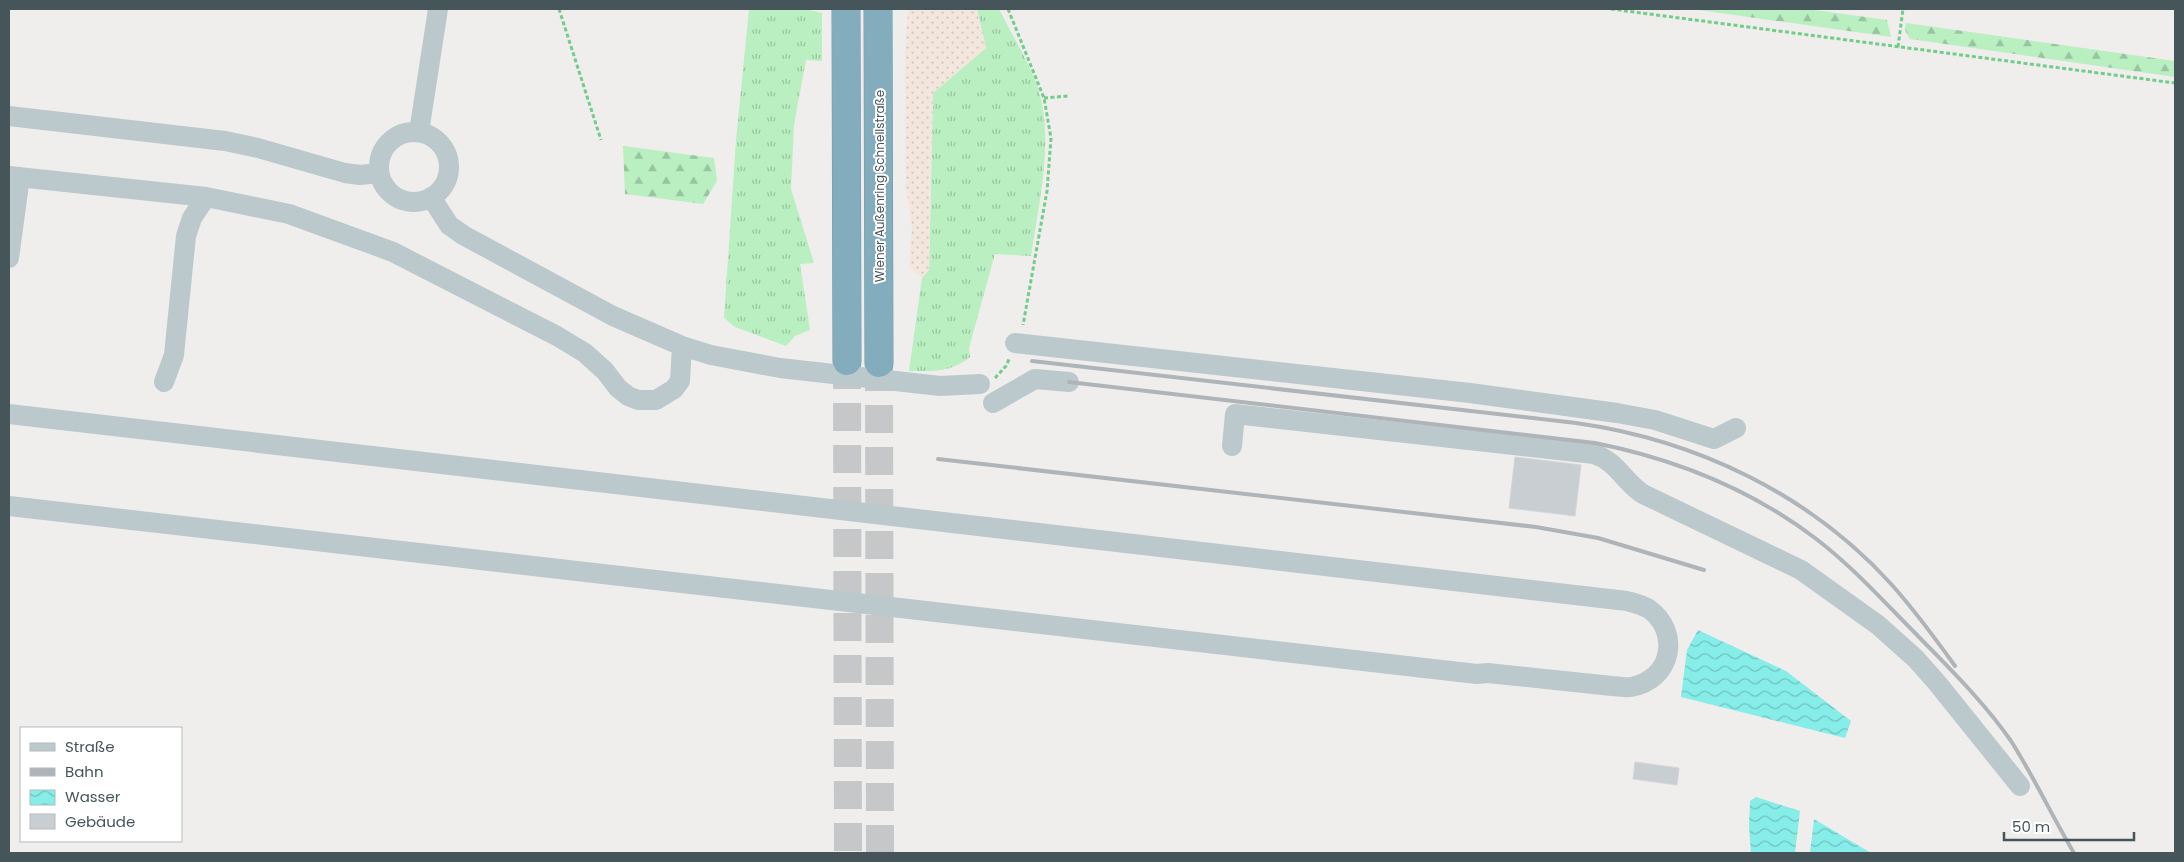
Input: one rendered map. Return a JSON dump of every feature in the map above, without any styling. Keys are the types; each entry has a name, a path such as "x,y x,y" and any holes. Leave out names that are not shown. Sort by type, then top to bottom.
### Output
{"highway":[{"path":"846,9 847,361"},
{"name":"Wiener Außenring Schnellstraße","path":"878,9 880,363"}],"lane":[{"path":"419,132 438,9"},
{"path":"9,116 225,141 258,148 345,173 360,175 380,173"},
{"path":"419,132 437,140 445,150 449,161 449,173 445,184 437,194 415,202 404,201 393,196 385,188 380,173 380,156 394,138 404,133 419,132"},
{"path":"9,258 14,176 206,197 288,214 393,252 425,267 585,353 606,370 618,388 628,396 638,400 656,400 674,389 680,381 682,346"},
{"path":"164,382 174,355 186,236 192,218 206,197"},
{"path":"431,197 449,225 463,235 613,316 682,346 780,368 940,386 980,384"},
{"path":"1016,343 1470,393 1597,410 1655,420 1714,439 1736,428"},
{"path":"994,403 1035,379 1069,382"},
{"path":"9,414 1619,600 1648,608 1662,620 1669,638 1670,651 1662,668 1647,681 1632,687 1612,686 1488,672 1477,674 9,506"},
{"path":"1232,446 1235,414 1594,454 1605,457 1612,462 1630,485 1643,494 1801,570 1878,625 1916,659 2020,786"}],"path":[{"path":"559,9 601,140"},
{"path":"1008,9 1044,98 1051,138 1047,191 1036,259"},
{"path":"1611,9 2175,83"},
{"path":"1898,46 1902,9"},
{"path":"1044,98 1068,96"}],"green space":[{"path":"749,9 805,9 822,13 822,61 806,60 794,125 791,189 814,263 800,264 810,330 795,336 786,346 735,327 724,318 736,140"},
{"path":"977,9 999,9 1033,75 1042,105 1045,126 1044,170 1031,256 995,254 969,348 970,357 956,366 941,370 909,371 922,278 929,270 933,93 986,48"},
{"path":"1692,9 1808,9 1887,20 1891,37"},
{"path":"1906,23 2175,61 2175,77 1910,39 1905,30"},
{"path":"623,146 714,158 717,181 703,204 625,194"}],"sand":[{"path":"908,9 977,9 986,48 933,93 929,270 922,278 909,267 912,226 906,186 905,55"}],"water":[{"path":"1698,630 1786,671 1851,721 1845,738 1681,697 1687,650"},
{"path":"1756,797 1800,811 1795,853 1751,853 1750,801"},
{"path":"1814,819 1871,853 1810,853"}],"building":[{"path":"1515,457 1581,465 1575,516 1509,508"},
{"path":"1635,762 1679,768 1677,785 1633,779"}],"tunnel":[{"path":"847,361 848,853"},
{"path":"879,363 880,853"}],"railway":[{"path":"1032,361 1576,423 1621,431 1664,443 1707,458 1748,476 1788,498 1825,524 1860,553 1892,585 1955,666"},
{"path":"1069,382 1595,443 1682,467 1737,490 1790,520 1842,560 1966,686 2011,741 2074,853"},
{"path":"938,459 1536,527 1598,538 1704,570"}]}
